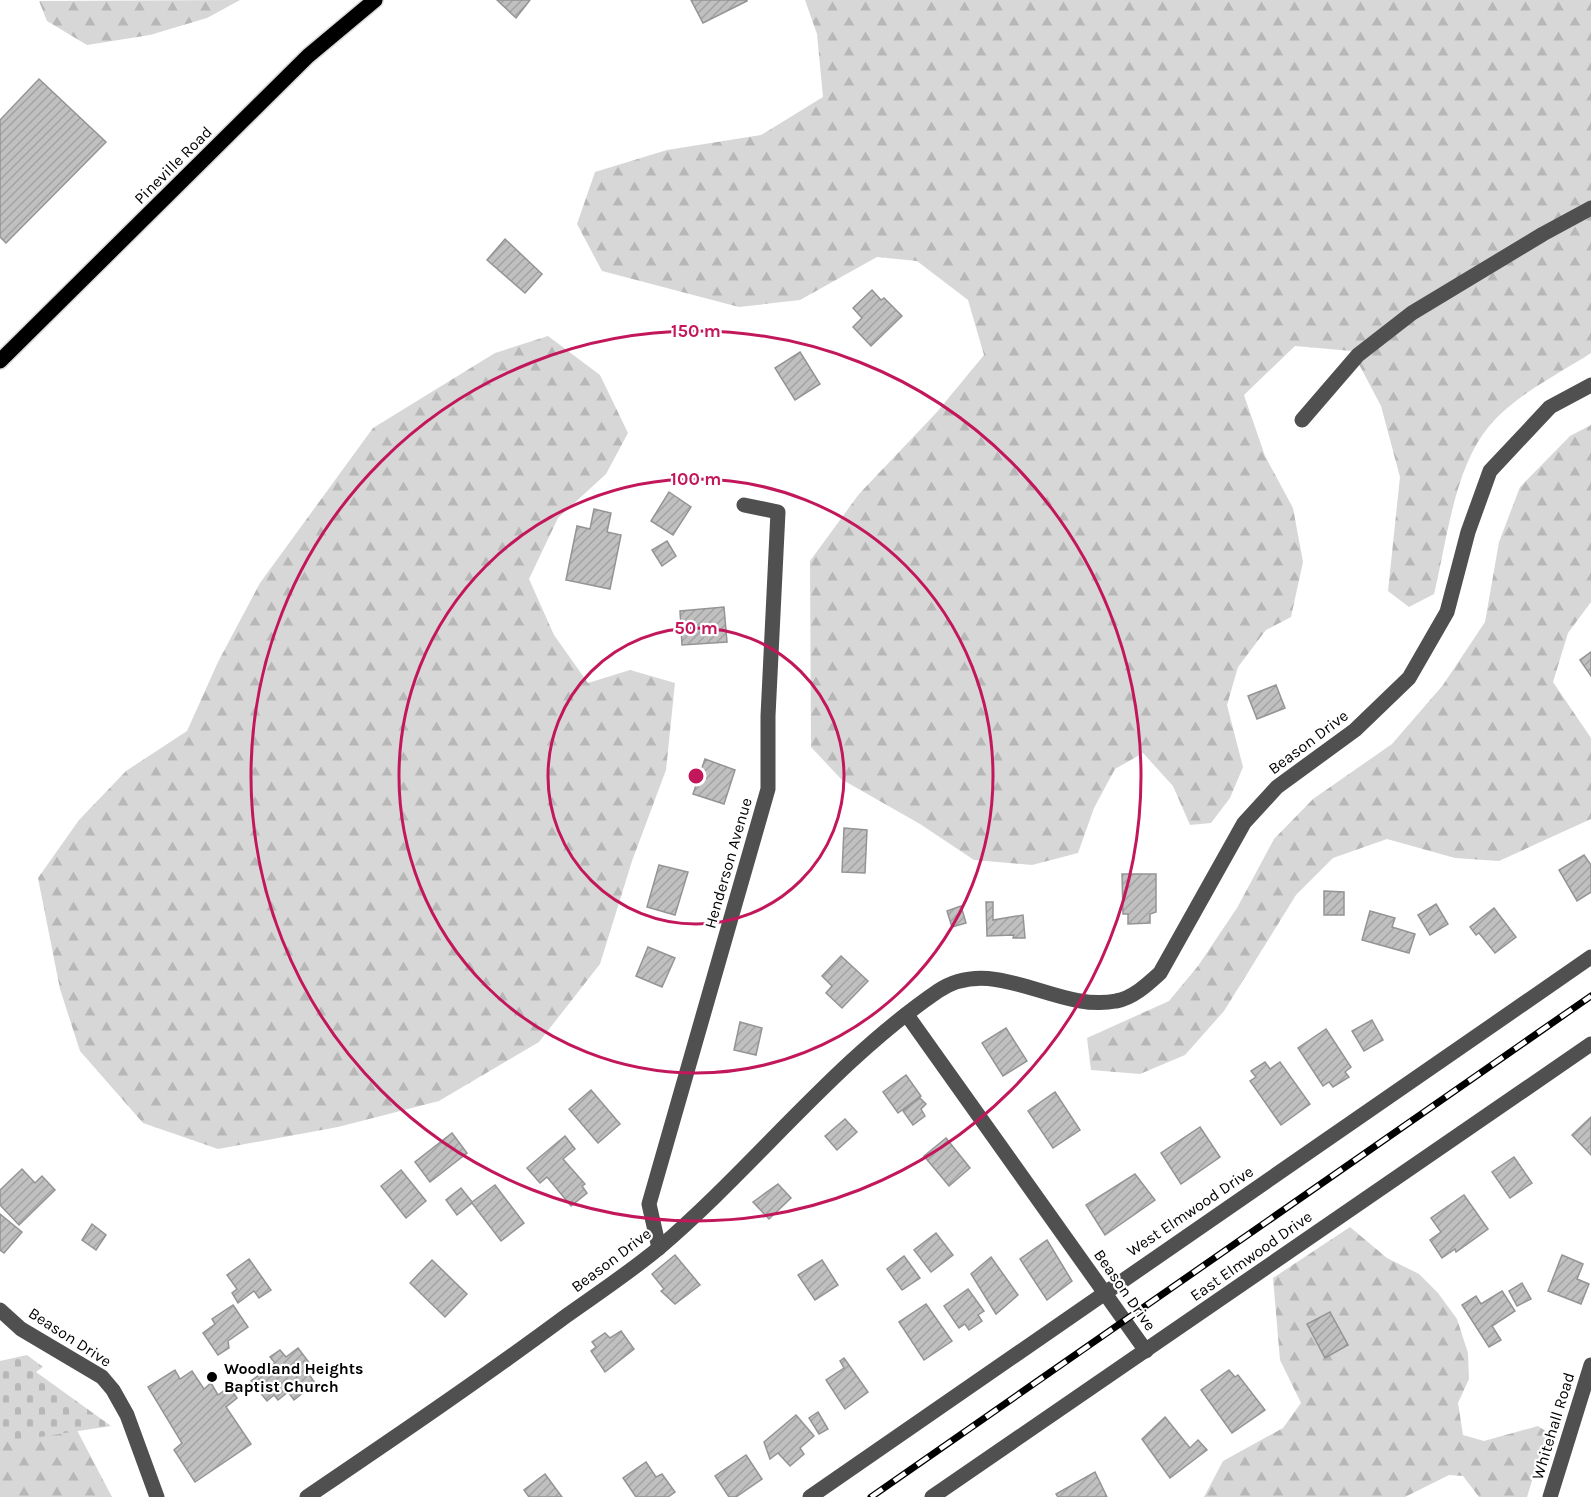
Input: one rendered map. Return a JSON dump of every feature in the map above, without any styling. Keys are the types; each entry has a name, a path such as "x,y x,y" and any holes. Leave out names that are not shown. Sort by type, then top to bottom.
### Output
{"main road":[{"name":"Pineville Road","path":"0,361 308,56 375,0"}],"street":[{"path":"1302,420 1358,354 1412,313 1591,208"},
{"name":"Beason Drive","path":"307,1497 463,1392 659,1248 862,1053 940,989 962,979 985,977 1089,1002 1118,1001 1143,988 1160,973 1244,823 1277,787 1355,730 1409,678 1447,612 1468,532 1490,471 1550,407 1591,385"},
{"name":"Henderson Avenue","path":"659,1248 649,1204 768,789 768,716 778,512 744,505"},
{"name":"West Elmwood Drive","path":"810,1497 1591,957"},
{"name":"Beason Drive","path":"907,1015 1146,1351"},
{"name":"East Elmwood Drive","path":"932,1497 1591,1044"},
{"name":"Beason Drive","path":"0,1310 21,1329 102,1377 113,1390 127,1415 157,1497"},
{"name":"Whitehall Road","path":"1550,1497 1591,1365"}],"green space":[{"path":"240,0 207,18 150,35 87,45 47,21 39,1"},
{"path":"805,0 1591,0 1591,353 1512,404 1490,425 1478,442 1468,462 1453,505 1434,594 1409,607 1388,591 1400,477 1381,406 1352,351 1295,346 1244,395 1265,456 1293,508 1303,562 1291,617 1266,630 1238,667 1227,705 1243,767 1230,798 1211,823 1190,825 1173,786 1143,753 1115,769 1094,808 1078,853 1032,865 974,860 920,824 841,779 811,747 810,561 859,494 937,412 984,355 968,300 917,261 877,257 800,300 739,307 602,271 577,224 595,172 667,150 761,135 823,97 817,34"},
{"path":"548,336 600,375 628,433 606,474 558,518 529,579 554,635 588,683 630,670 675,683 666,770 632,861 600,964 539,1042 439,1101 338,1127 218,1149 143,1123 80,1051 60,989 38,878 79,820 126,771 187,731 218,662 260,583 373,428 495,353"},
{"path":"1591,425 1591,602 1568,633 1553,682 1591,738 1591,819 1499,861 1455,858 1387,839 1333,858 1296,895 1224,1011 1185,1055 1140,1074 1091,1070 1087,1038 1169,1001 1198,966 1237,908 1274,839 1313,799 1392,744 1443,685 1485,622 1499,542 1520,487 1570,436"},
{"path":"1350,1227 1387,1258 1419,1274 1438,1293 1457,1319 1468,1353 1469,1379 1458,1403 1463,1435 1484,1441 1538,1426 1547,1432 1527,1497 1479,1497 1463,1476 1449,1475 1405,1497 1204,1497 1223,1461 1283,1428 1301,1403 1280,1360 1273,1278","holes":["1330,1312 1348,1345 1325,1358 1307,1325"]},
{"path":"27,1355 43,1367 36,1372 111,1426 0,1443 0,1361"},
{"path":"0,1386 69,1415 112,1497 0,1497"}],"building":[{"path":"497,0 530,0 516,18"},
{"path":"691,0 747,0 747,1 703,23"},
{"path":"39,79 106,142 6,243 0,237 0,120"},
{"path":"505,239 542,274 525,293 487,260"},
{"path":"872,290 881,300 884,298 902,316 871,346 853,327 862,318 853,308"},
{"path":"800,352 820,384 795,400 775,368"},
{"path":"669,492 691,507 673,535 651,521"},
{"path":"594,509 611,513 607,532 621,535 610,589 566,580 577,526 590,529"},
{"path":"667,541 676,556 662,566 652,550"},
{"path":"724,607 727,642 682,645 680,611"},
{"path":"1591,652 1591,676 1580,660"},
{"path":"1276,685 1285,708 1257,719 1248,696"},
{"path":"705,759 735,770 724,804 693,794"},
{"path":"844,828 867,830 865,873 842,872"},
{"path":"1584,855 1591,865 1591,892 1577,901 1559,870"},
{"path":"659,865 688,872 675,915 647,907"},
{"path":"1122,874 1156,874 1156,912 1150,914 1150,923 1128,924 1128,914 1123,914"},
{"path":"1324,891 1344,892 1344,915 1324,915"},
{"path":"986,902 993,902 993,920 1023,915 1025,938 1013,938 1014,935 987,936"},
{"path":"1436,904 1448,924 1430,935 1418,915"},
{"path":"961,906 966,923 952,927 947,911"},
{"path":"1494,908 1516,937 1495,953 1479,933 1476,935 1470,927"},
{"path":"1370,911 1395,918 1392,927 1415,934 1409,953 1362,940"},
{"path":"648,947 675,958 662,987 636,976"},
{"path":"841,956 868,981 842,1008 826,993 832,986 822,976"},
{"path":"1372,1020 1383,1040 1364,1051 1352,1031"},
{"path":"740,1022 762,1028 756,1055 734,1050"},
{"path":"1006,1028 1027,1061 1003,1076 982,1043"},
{"path":"1326,1029 1351,1067 1345,1072 1349,1077 1333,1087 1329,1082 1323,1086 1298,1048"},
{"path":"1265,1062 1270,1069 1280,1062 1310,1104 1281,1125 1250,1081 1256,1077 1251,1071"},
{"path":"906,1075 921,1096 898,1113 883,1092"},
{"path":"591,1090 620,1124 598,1143 569,1109"},
{"path":"1055,1092 1080,1130 1053,1148 1028,1111"},
{"path":"920,1098 926,1104 921,1109 925,1116 913,1125 903,1111"},
{"path":"1591,1117 1591,1155 1572,1135"},
{"path":"845,1119 857,1132 837,1150 825,1136"},
{"path":"1200,1127 1220,1157 1181,1184 1161,1153"},
{"path":"452,1133 467,1153 430,1182 415,1162"},
{"path":"565,1136 575,1149 563,1159 585,1184 582,1186 587,1193 571,1206 547,1177 540,1183 527,1168"},
{"path":"946,1138 970,1168 949,1186 924,1156"},
{"path":"1514,1157 1532,1183 1510,1198 1492,1172"},
{"path":"22,1169 35,1183 42,1176 55,1190 19,1225 0,1205 0,1190"},
{"path":"401,1170 426,1201 406,1218 381,1186"},
{"path":"1135,1174 1155,1200 1105,1235 1086,1205"},
{"path":"778,1184 791,1198 769,1219 753,1202"},
{"path":"495,1185 524,1223 501,1241 472,1203 457,1215 446,1200 461,1188 472,1202"},
{"path":"1464,1195 1488,1229 1456,1252 1455,1249 1442,1258 1430,1240 1441,1232 1431,1218"},
{"path":"0,1214 22,1232 4,1253 0,1250"},
{"path":"92,1224 106,1235 96,1250 82,1240"},
{"path":"936,1233 953,1255 931,1272 914,1250"},
{"path":"1047,1240 1072,1281 1047,1300 1020,1259"},
{"path":"675,1255 700,1285 675,1304 661,1291 664,1289 652,1274"},
{"path":"1562,1255 1583,1264 1577,1279 1589,1284 1581,1304 1548,1291"},
{"path":"904,1256 920,1278 902,1290 887,1269"},
{"path":"991,1257 1018,1295 996,1314 971,1274"},
{"path":"249,1259 271,1290 259,1298 254,1291 238,1303 232,1293 237,1289 227,1275"},
{"path":"432,1260 467,1294 445,1317 410,1283"},
{"path":"822,1260 838,1285 815,1300 798,1275"},
{"path":"1522,1283 1531,1299 1517,1306 1509,1291"},
{"path":"968,1289 984,1311 978,1315 982,1321 969,1330 965,1324 959,1328 944,1306"},
{"path":"1502,1291 1515,1311 1492,1326 1501,1340 1489,1347 1462,1305 1476,1296 1481,1304"},
{"path":"926,1304 952,1341 924,1360 899,1322"},
{"path":"233,1305 248,1327 228,1341 229,1348 218,1355 203,1333 215,1324 212,1319"},
{"path":"1330,1312 1348,1345 1325,1358 1307,1324"},
{"path":"621,1331 634,1349 605,1372 591,1351 596,1347 592,1342 605,1333 610,1338"},
{"path":"298,1348 314,1369 308,1373 315,1383 294,1400 288,1392 278,1400 274,1395 267,1401 251,1381 275,1363 270,1357 280,1350 286,1357"},
{"path":"844,1358 868,1392 845,1409 826,1380 844,1368 840,1361"},
{"path":"175,1370 180,1379 192,1371 204,1389 211,1383 218,1395 229,1387 237,1398 226,1407 251,1444 195,1482 174,1450 182,1443 148,1387"},
{"path":"1229,1370 1235,1377 1238,1375 1265,1410 1232,1433 1201,1390"},
{"path":"818,1412 828,1429 819,1434 809,1418"},
{"path":"796,1415 814,1436 800,1448 804,1454 790,1466 778,1453 770,1459 764,1442"},
{"path":"1165,1417 1190,1448 1198,1440 1207,1450 1170,1478 1142,1439"},
{"path":"746,1455 762,1479 736,1497 729,1497 715,1476"},
{"path":"646,1462 656,1477 662,1474 675,1492 668,1497 636,1497 623,1478"},
{"path":"1095,1472 1107,1497 1058,1497 1056,1494"},
{"path":"545,1474 562,1497 529,1497 524,1490"}],"railway":[{"path":"871,1497 1591,996"}],"place":[{"name":"Woodland Heights Baptist Church","path":"212,1377"}]}
